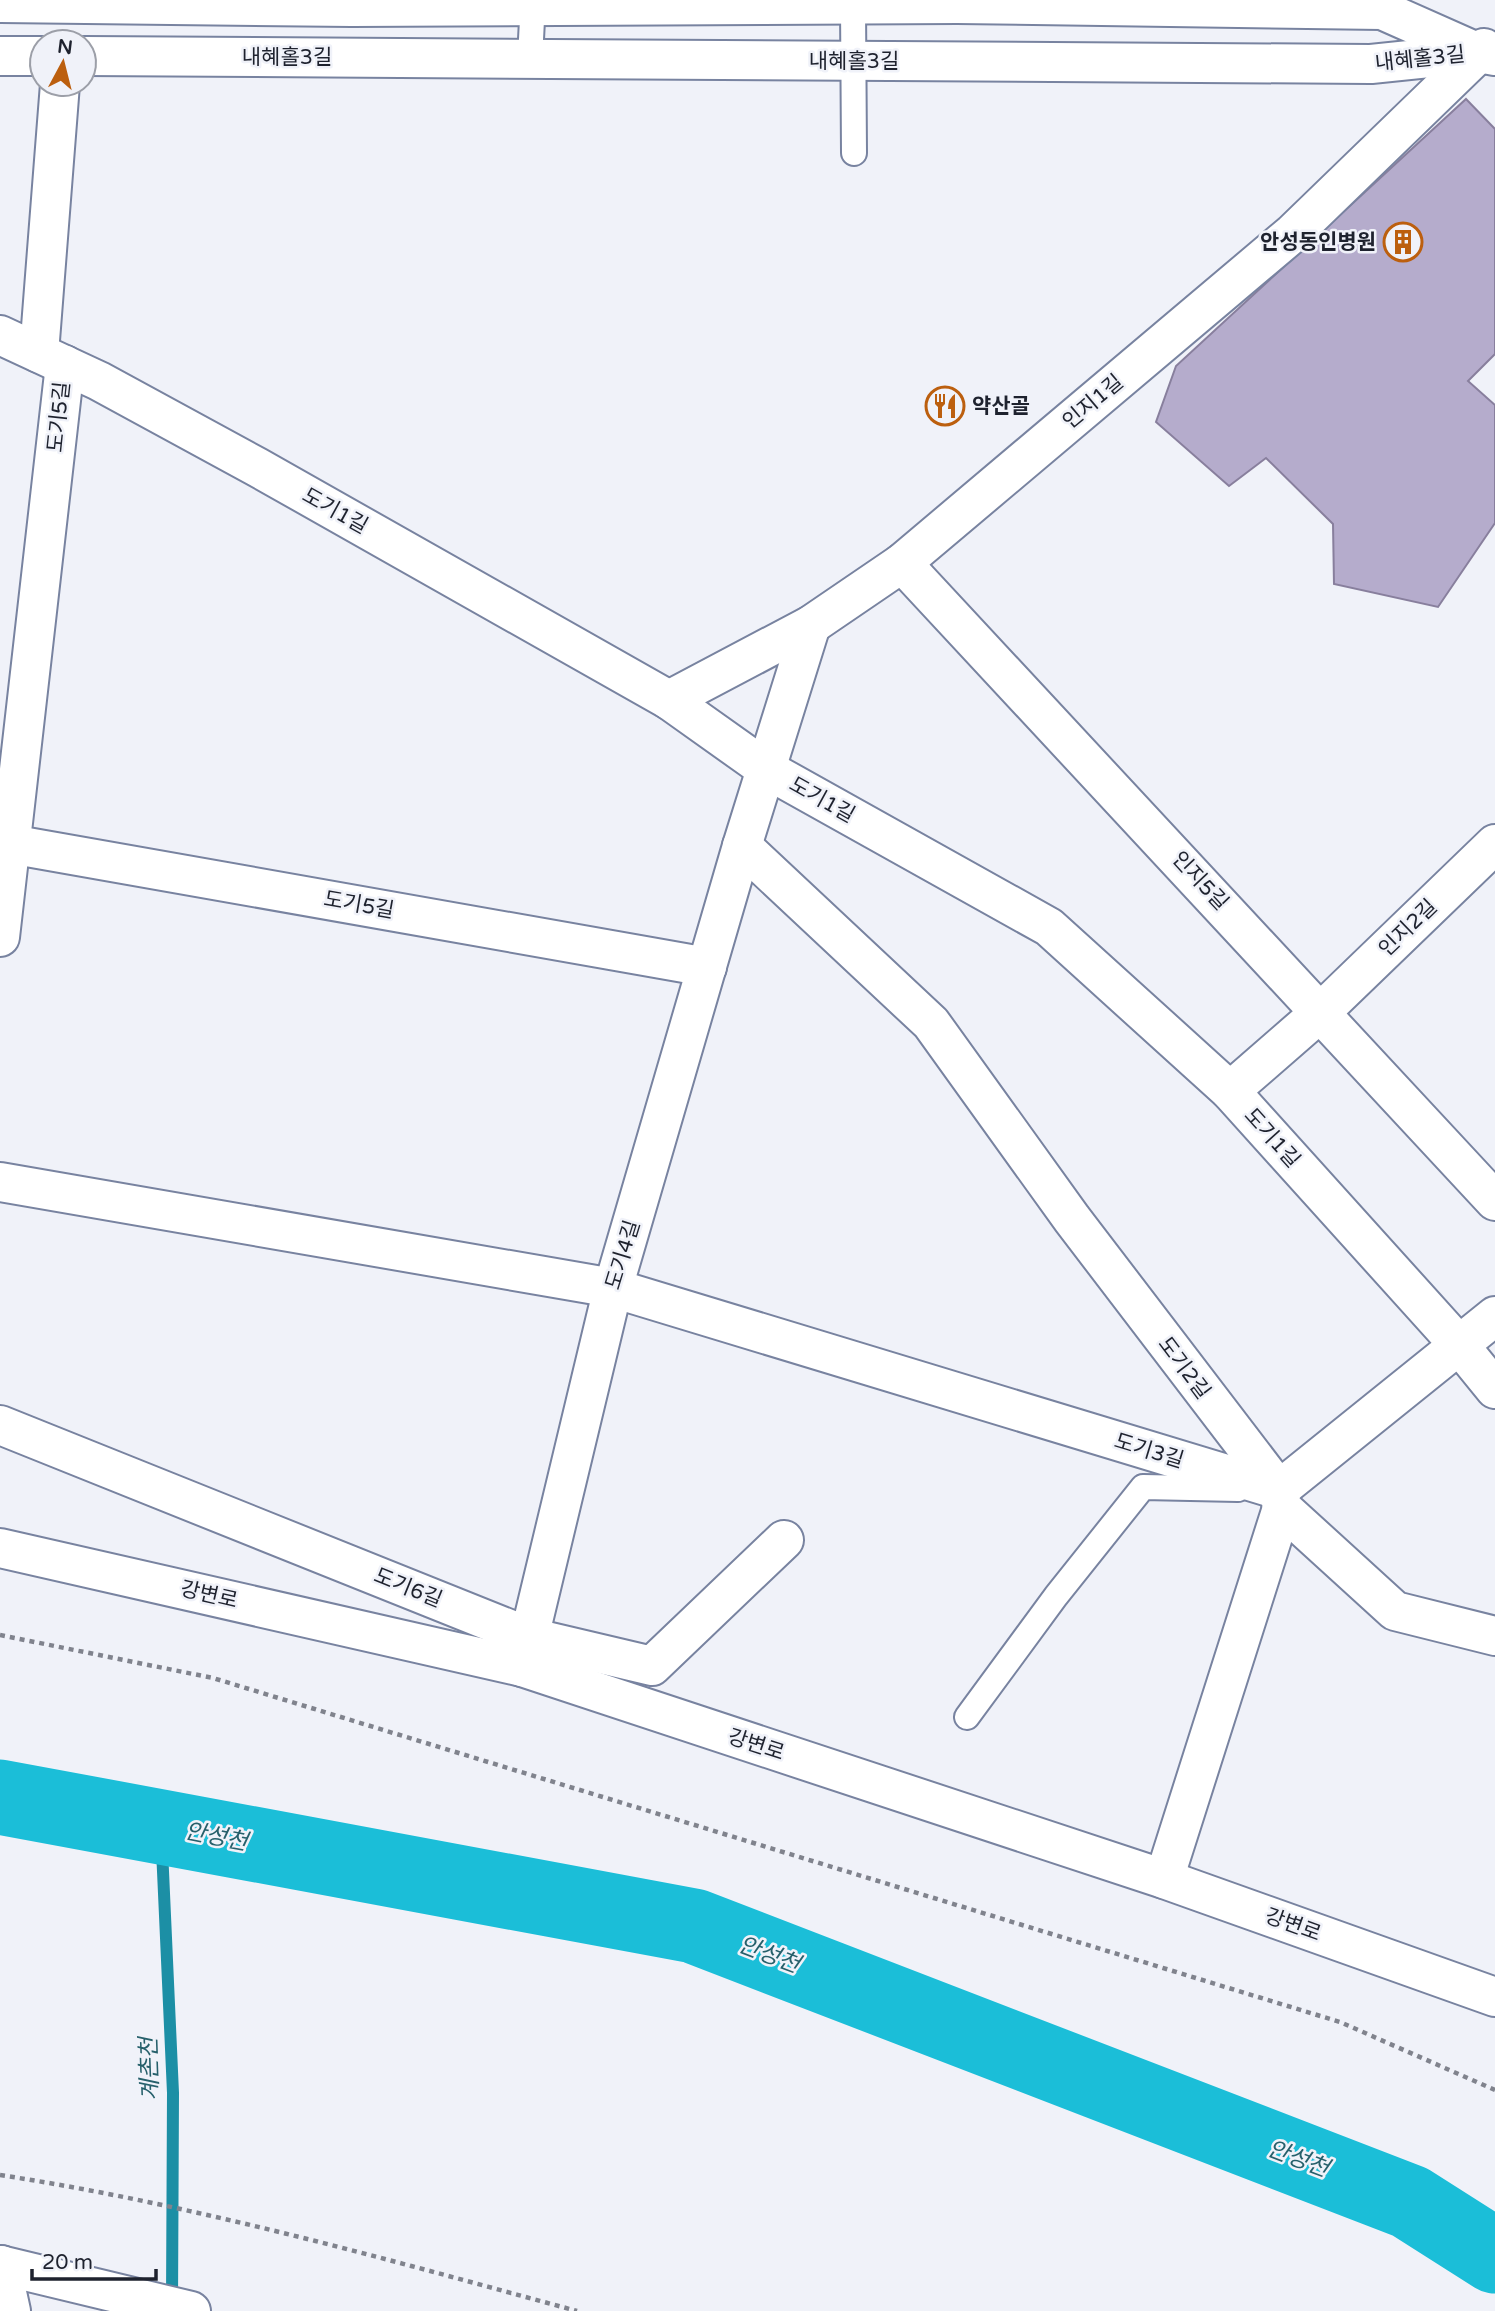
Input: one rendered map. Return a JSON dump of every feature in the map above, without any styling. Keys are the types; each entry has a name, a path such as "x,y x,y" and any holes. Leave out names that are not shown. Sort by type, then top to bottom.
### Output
{"street":[{"name":"내혜홀3길","path":"0,3 853,6 1126,3 1382,9 1490,50"},
{"path":"62,4 62,28"},
{"name":"내혜홀3길","path":"98,56 1371,64 1490,50"},
{"name":"인지1길","path":"669,700 811,625 902,563 1293,233 1490,50"},
{"path":"0,57 28,56"},
{"path":"52,359 60,98"},
{"name":"도기1길","path":"0,335 52,359 257,467 669,700 766,769 1049,927 1230,1091 1460,1346 1495,1389"},
{"name":"도기5길","path":"0,937 52,359"},
{"name":"인지5길","path":"902,563 1495,1201"},
{"name":"도기4길","path":"525,1652 613,1288 742,846 811,625"},
{"name":"도기5길","path":"10,844 707,967"},
{"name":"인지2길","path":"1230,1091 1322,1012 1495,844"},
{"name":"도기2길","path":"742,846 931,1023 1072,1219 1281,1499 1395,1611 1495,1636"},
{"path":"0,1182 613,1288"},
{"name":"도기3길","path":"613,1288 1281,1499"},
{"path":"1164,1879 1281,1499 1495,1316"},
{"name":"도기6길","path":"0,1425 525,1652 652,1666 784,1540"},
{"name":"강변로","path":"0,1548 525,1652 1495,1997"},
{"path":"10,2311 0,2265 191,2311"}],"lane":[{"path":"530,59 532,3"},
{"path":"853,6 854,153"},
{"name":"도기3길","path":"967,1717 1056,1596 1143,1487 1281,1499"}],"path":[{"path":"0,1635 213,1678 1340,2022 1495,2091"},
{"path":"0,2175 92,2190 315,2239 577,2311"}],"building":[{"name":"안성동인병원","path":"1466,99 1495,129 1495,354 1468,381 1495,405 1495,523 1438,607 1334,584 1333,524 1266,458 1229,486 1156,422 1176,366"}],"waterway":[{"name":"안성천","path":"0,1797 694,1926 1410,2202 1495,2256"},
{"name":"계촌천","path":"161,1827 173,2093 172,2304"}],"place":[{"name":"안성동인병원","path":"1403,242"},
{"name":"약산골","path":"945,406"}]}
